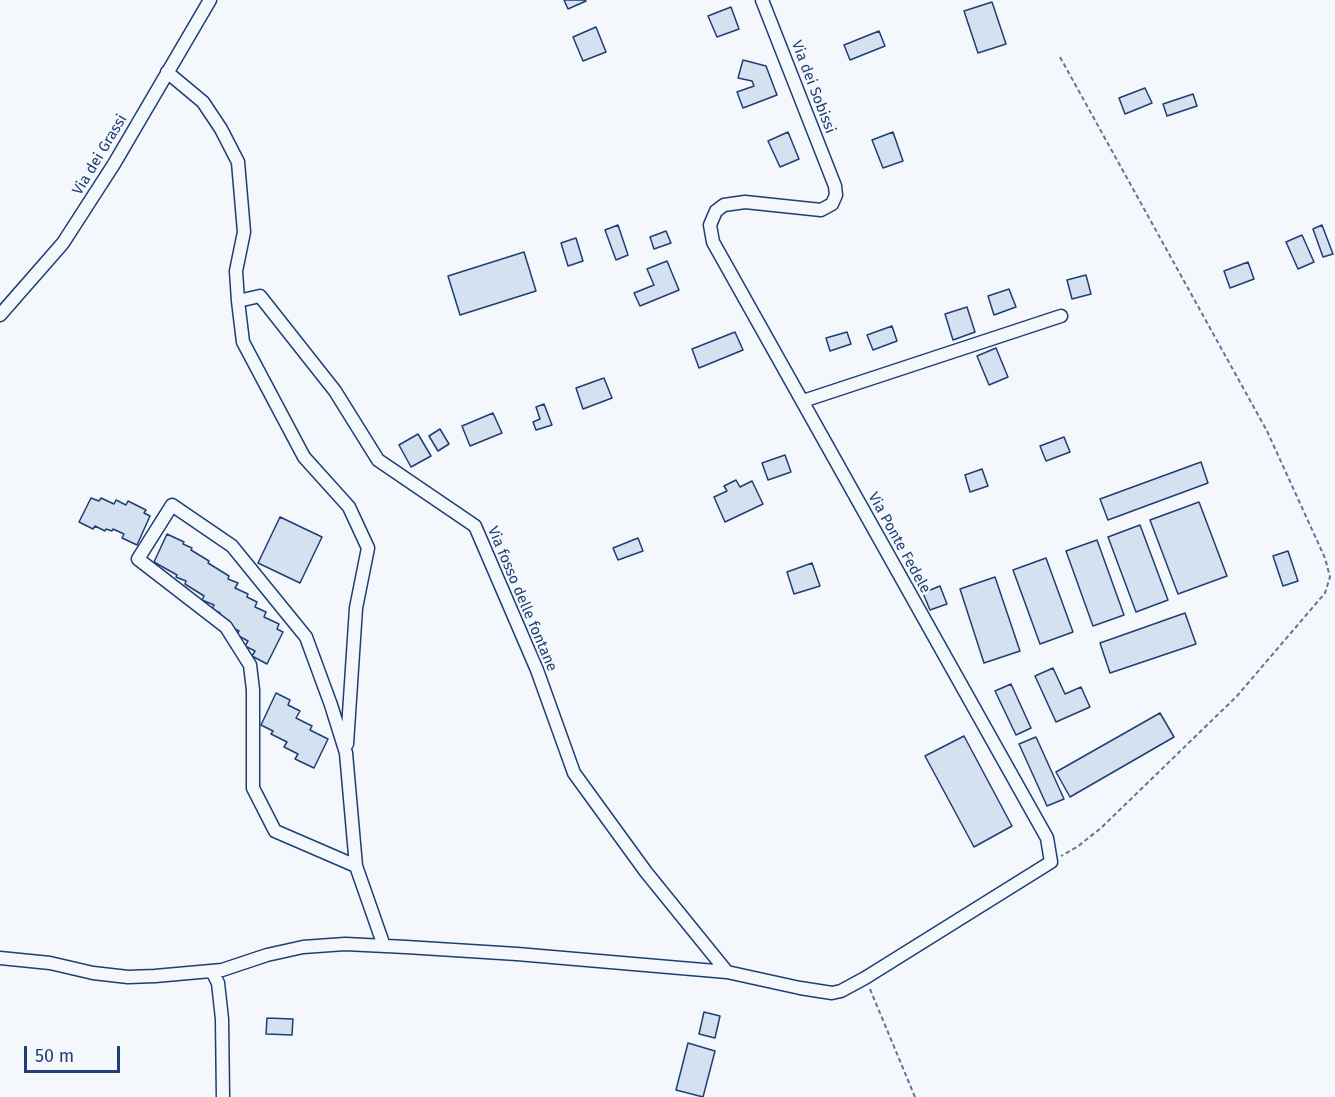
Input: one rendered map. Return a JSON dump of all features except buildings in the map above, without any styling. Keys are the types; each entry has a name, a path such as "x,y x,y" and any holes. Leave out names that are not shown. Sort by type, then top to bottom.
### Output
{"street":[{"name":"Via dei Grassi","path":"0,315 63,243 114,164 210,0"},
{"name":"Via dei Sobissi","path":"713,242 710,225 716,211 724,205 745,202 821,210 828,207 836,195 835,186 762,0"},
{"path":"167,72 203,102 221,129 238,162 244,232 236,271 243,342 304,457 350,507 368,548 356,608 346,753 356,866 384,946"},
{"name":"Via Ponte Fedele","path":"713,242 1047,838 1051,862"},
{"name":"Via fosso delle fontane","path":"238,301 260,296 334,392 378,460 475,526 537,670 574,773 646,872 727,972"},
{"path":"802,401 1061,316"},
{"path":"346,753 306,637 232,546 172,505 138,559 226,627 250,665 253,690 252,788 275,831 356,866"},
{"path":"0,958 50,963 79,971 128,977 212,971 303,947 345,944 517,954 727,972 832,993 841,992 866,978 1051,862"},
{"path":"212,971 218,983 222,1019 223,1097"}],"path":[{"path":"1051,862 1077,847 1101,828 1237,696 1324,593 1330,577 1325,558 1267,430 1060,57"},
{"path":"866,978 915,1097"}]}
